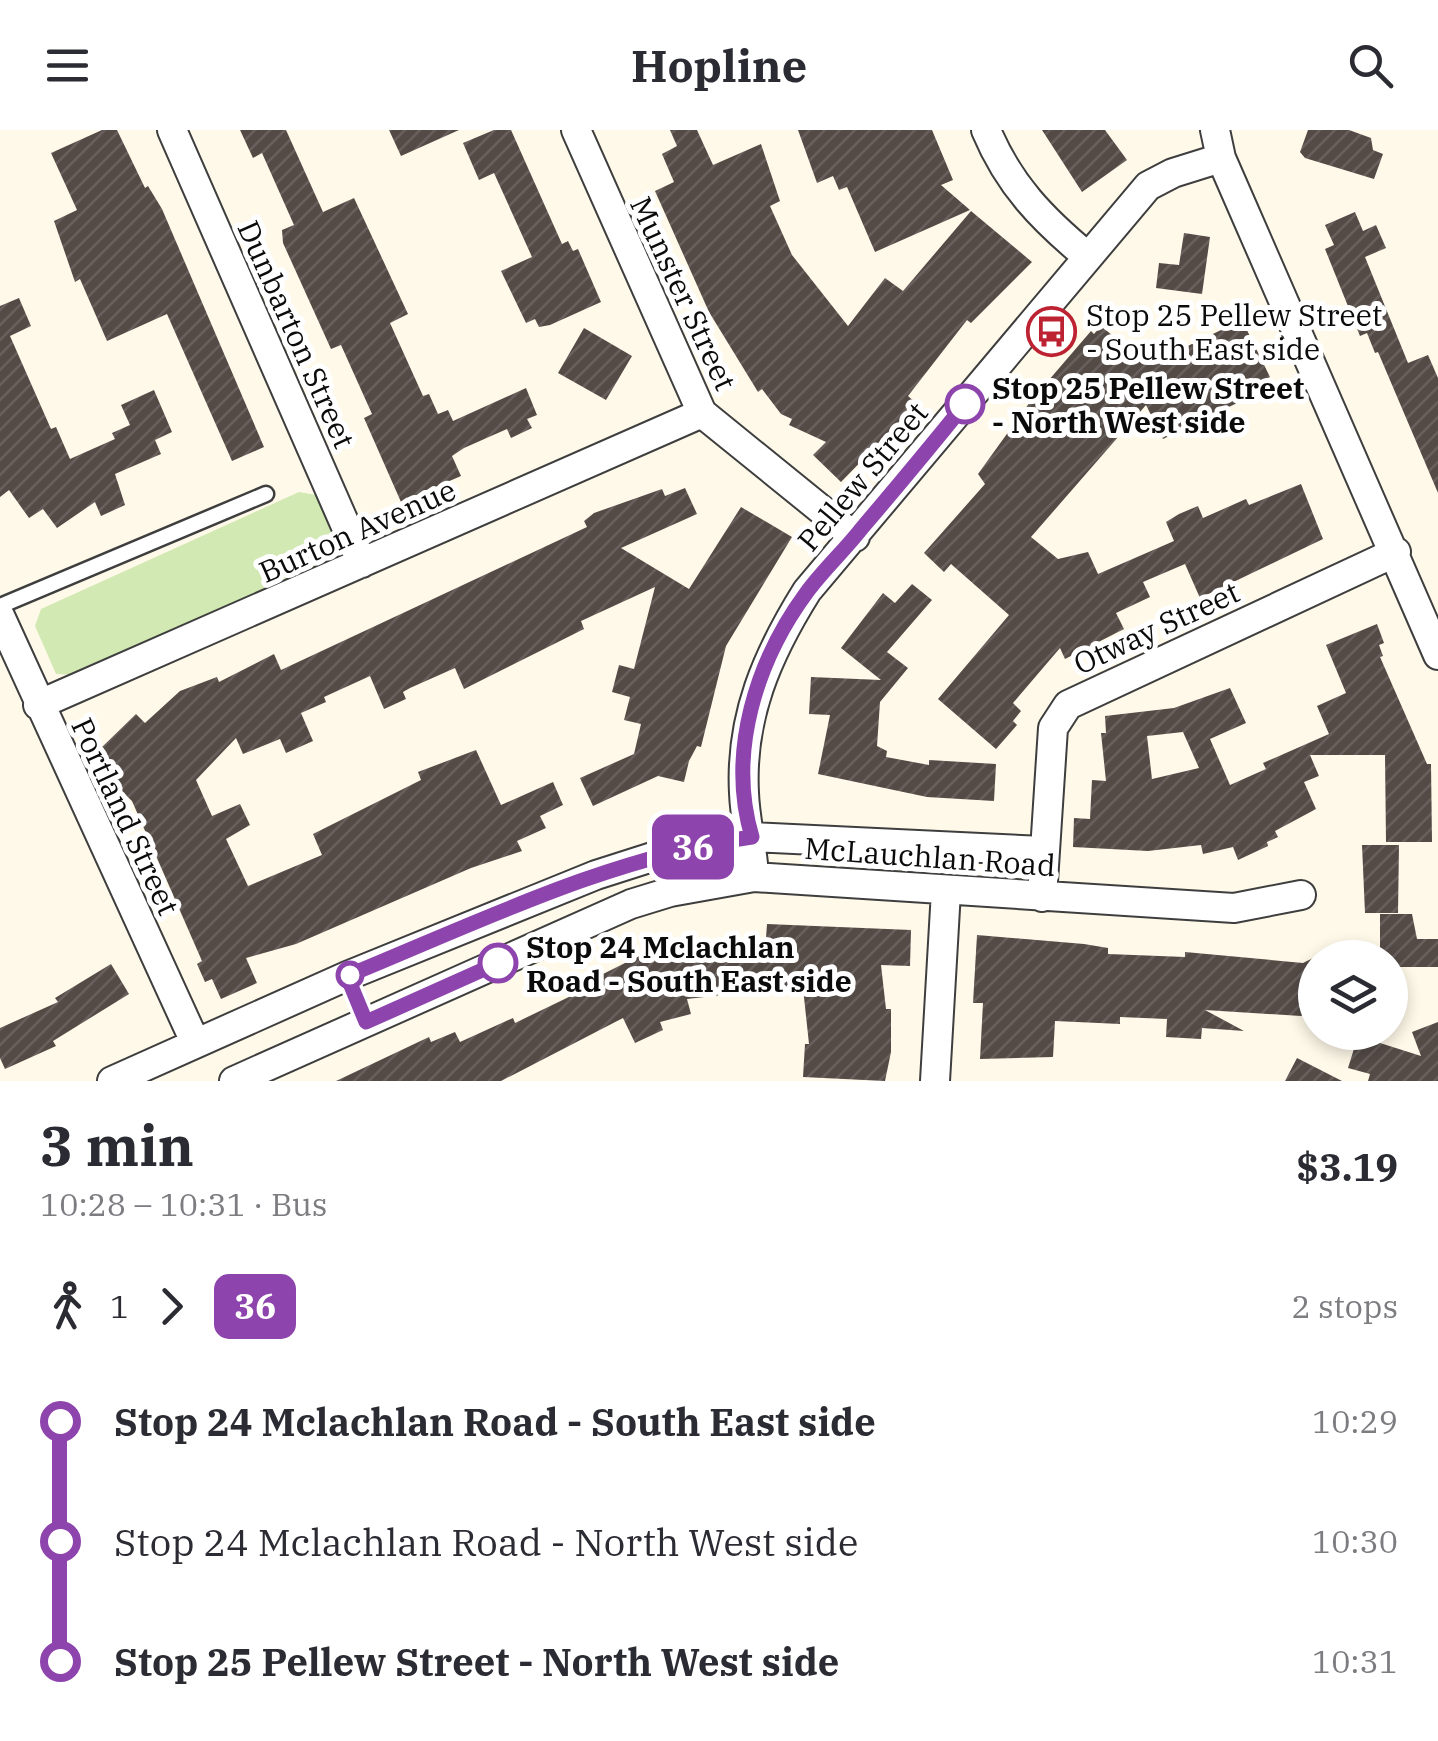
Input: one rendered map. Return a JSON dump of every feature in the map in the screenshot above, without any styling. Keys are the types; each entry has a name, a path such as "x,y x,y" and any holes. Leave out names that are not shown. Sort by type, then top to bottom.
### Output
{"street":[{"name":"Dunbarton Street","path":"172,130 362,564"},
{"name":"Munster Street","path":"576,130 702,412 855,537"},
{"path":"986,130 1014,187 1039,216 1088,257"},
{"path":"1215,130 1221,158 1438,655"},
{"name":"Pellew Street","path":"754,877 744,791 744,740 750,706 789,620 1148,186 1173,172 1221,158"},
{"name":"Burton Avenue","path":"38,705 702,412"},
{"name":"Otway Street","path":"1042,896 1054,728 1068,705 1396,552"},
{"name":"Portland Street","path":"0,616 195,1042"},
{"name":"McLauchlan Road","path":"112,1081 347,976 596,875 668,852 752,837 1043,851"},
{"name":"McLauchlan Road","path":"234,1081 631,904 670,892 754,877 1234,908 1301,895"},
{"path":"935,1081 946,892"}],"lane":[{"path":"0,606 266,494"},
{"path":"347,976 366,1022"}],"green space":[{"path":"299,492 322,496 338,539 324,563 76,675 56,674 35,626 41,609"}],"building":[{"path":"102,130 117,130 145,188 148,186 162,209 264,447 232,461 167,314 107,341 80,279 75,282 54,221 77,210 51,153"},
{"path":"240,130 286,130 323,212 354,198 408,314 390,323 423,396 429,394 438,414 448,410 453,421 526,388 537,415 527,419 532,428 511,438 507,429 464,448 452,456 461,476 401,502 364,418 372,414 341,345 331,349 283,243 282,230 294,225 262,153 253,158"},
{"path":"389,130 459,130 401,156"},
{"path":"494,130 511,130 562,244 568,241 573,251 578,249 601,302 550,325 539,327 535,319 526,323 501,271 532,257 494,173 479,180 463,143"},
{"path":"670,130 697,130 713,165 761,144 780,201 770,206 792,255 848,326 885,278 903,291 971,211 1032,262 971,323 967,320 908,396 917,404 841,482 813,455 826,442 789,425 792,419 781,414 762,389 758,392 709,312 655,191 674,182 662,154 677,146"},
{"path":"798,130 932,130 953,180 941,185 970,210 875,252 847,187 839,190 833,176 817,183"},
{"path":"1042,130 1105,130 1127,160 1082,192"},
{"path":"1308,130 1349,130 1371,138 1373,150 1383,154 1374,179 1305,158 1300,152"},
{"path":"1355,212 1363,231 1376,225 1386,248 1365,257 1408,363 1428,355 1438,378 1438,493 1378,352 1375,353 1367,333 1360,336 1325,249 1334,245 1325,225"},
{"path":"1184,233 1210,237 1202,294 1156,288 1159,263 1179,265"},
{"path":"19,298 31,326 10,336 51,429 56,427 70,459 115,439 112,433 130,425 121,405 154,390 172,432 155,440 161,454 115,474 125,505 101,516 95,502 57,528 43,509 29,518 9,490 0,497 0,306"},
{"path":"1242,320 1270,377 1264,380 1268,388 1163,439 1146,405 1031,537 1058,559 1088,552 1098,574 1174,541 1166,522 1179,514 1198,506 1203,518 1246,499 1249,505 1301,484 1323,539 1200,598 1185,564 1143,582 1150,597 1116,613 1124,629 1065,659 1060,648 1013,703 1021,711 1013,721 1017,725 996,749 938,699 1009,615 951,564 944,572 924,553 985,484 978,474 1030,402 1091,331 1094,334 1101,326 1148,365"},
{"path":"584,328 632,356 606,400 558,373"},
{"path":"685,488 697,514 621,548 689,589 741,507 792,537 726,646 701,747 697,746 689,761 684,782 658,776 593,806 580,778 634,754 641,724 624,720 630,697 612,692 619,665 634,669 655,587 581,621 584,629 464,689 455,668 403,692 406,699 384,709 370,676 324,697 326,702 301,713 313,741 286,753 280,739 243,754 236,738 196,780 212,816 240,804 250,825 226,839 248,886 322,855 313,834 421,780 418,772 476,750 501,805 553,782 563,805 540,816 546,828 517,841 522,851 471,868 296,944 246,958 257,983 221,999 212,979 205,982 197,964 202,961 132,801 107,777 112,772 99,759 104,754 100,749 136,714 145,723 180,691 217,677 219,682 274,654 281,670 587,527 584,521 594,513 662,489 665,496"},
{"path":"912,584 932,600 887,652 908,668 880,702 877,746 887,751 886,757 929,765 929,760 996,764 994,801 927,797 818,774 830,715 809,714 811,677 881,680 841,648 883,593 895,603"},
{"path":"1377,624 1384,643 1379,645 1383,656 1380,657 1427,764 1431,764 1432,842 1386,842 1385,755 1310,755 1319,776 1304,782 1316,809 1275,831 1278,837 1267,842 1268,846 1238,860 1233,847 1203,854 1201,845 1148,851 1073,847 1074,818 1090,819 1092,780 1106,781 1101,733 1106,733 1105,716 1174,708 1230,688 1246,723 1210,739 1230,785 1266,769 1263,763 1329,734 1317,706 1346,693 1326,645","holes":["1183,732 1199,768 1152,779 1147,736"]},
{"path":"1362,845 1399,845 1398,913 1365,913"},
{"path":"1380,914 1412,914 1417,939 1438,939 1438,967 1408,967 1408,940 1380,940"},
{"path":"767,924 911,930 910,966 881,965 886,1009 891,1009 891,1052 885,1081 803,1077 805,1044 809,1044 803,988 748,986 748,992 687,999 691,1014 660,1022 663,1030 635,1043 623,1018 501,1081 336,1081 429,1037 431,1042 455,1032 460,1042 513,1018 515,1023 604,980 601,975 645,953 644,949 677,942 679,949 766,938"},
{"path":"977,935 1084,944 1108,948 1108,954 1185,957 1185,952 1298,963 1298,1016 1205,1010 1244,1031 1202,1028 1201,1039 1166,1037 1167,1019 1120,1017 1120,1024 1055,1021 1053,1057 980,1059 983,1003 973,1003"},
{"path":"111,964 129,994 53,1041 56,1046 5,1069 0,1058 0,1028 58,1002 55,998"},
{"path":"1438,1022 1438,1081 1368,1081 1370,1074 1348,1068 1354,1050 1402,1050 1421,1056 1412,1032"},
{"path":"1297,1058 1342,1081 1285,1081"}],"bus line":[{"name":"36","path":"498,963 366,1022 347,976 596,875 668,852 752,837 745,814 744,740 750,706 773,650 807,592 965,404"}],"place":[{"name":"Stop 25 Pellew Street - South East side","path":"1051,331"},
{"name":"Stop 25 Pellew Street - North West side","path":"965,404"},
{"name":"Stop 24 Mclachlan Road - South East side","path":"498,963"}]}
